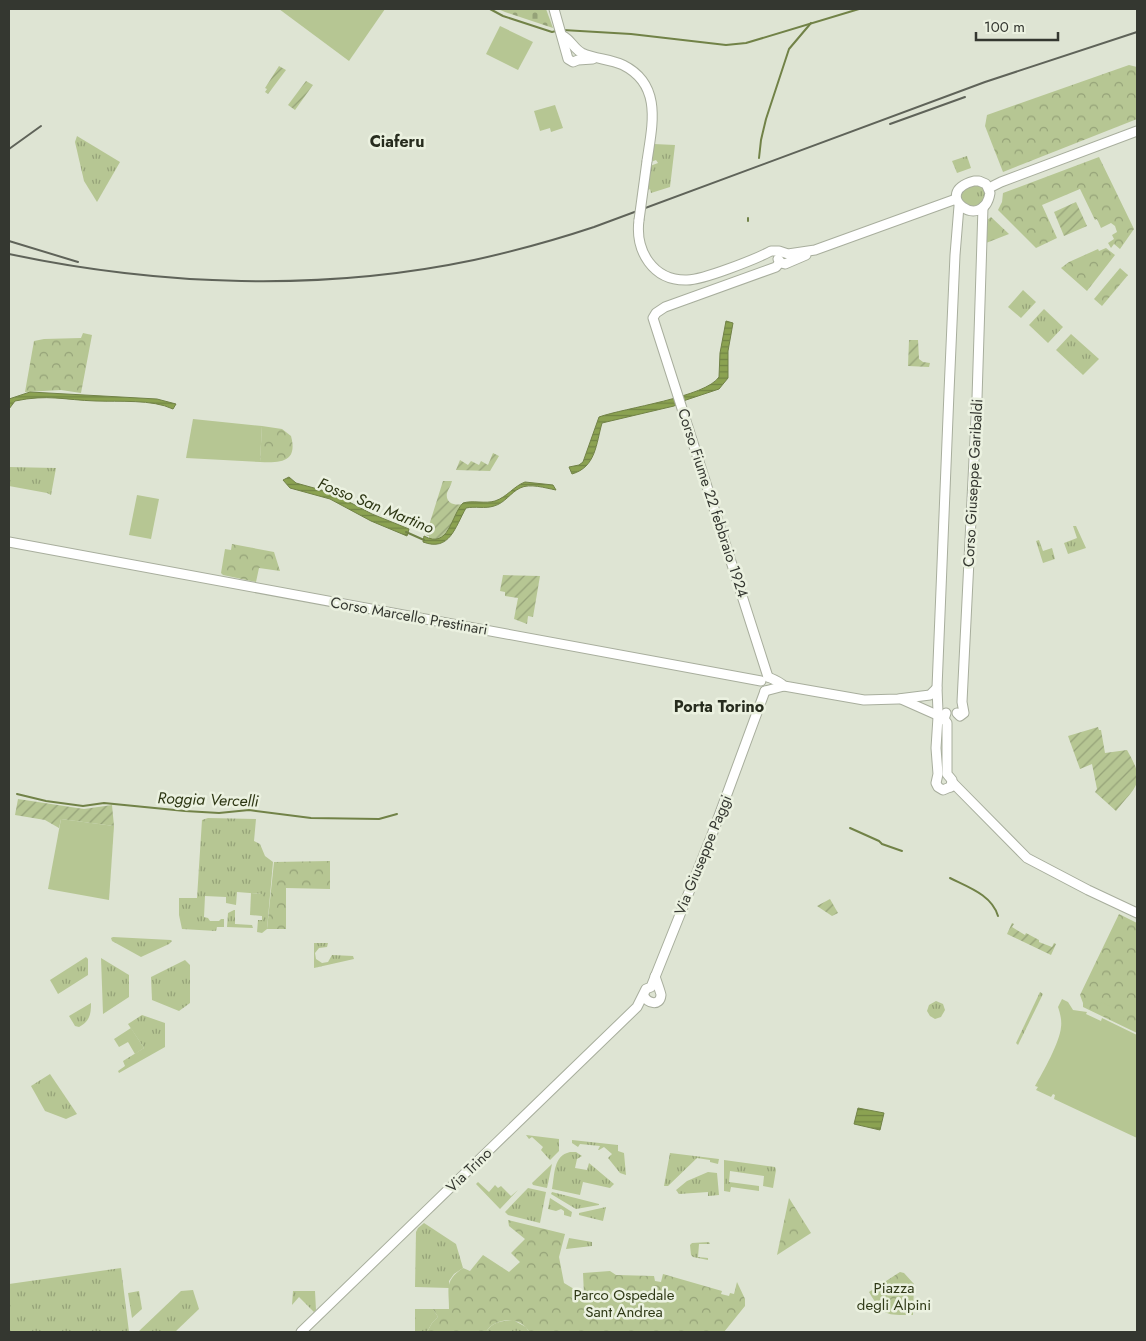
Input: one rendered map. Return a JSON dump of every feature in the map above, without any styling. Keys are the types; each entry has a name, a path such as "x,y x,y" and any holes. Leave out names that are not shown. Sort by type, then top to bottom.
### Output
{"main road":[{"path":"554,9 567,55 572,61 577,53"},
{"path":"561,31 577,53 623,65 631,70 646,86 652,105 651,135 638,228 640,248 648,263 667,276 687,280 705,276 775,251 784,257 815,250 925,210 958,203"},
{"path":"989,188 1137,131"},
{"path":"980,181 989,188 989,200 983,207 973,211 964,209 958,203 957,192 968,183 980,181"},
{"name":"Corso Giuseppe Garibaldi","path":"958,203 937,688 941,715 936,743 947,780 1027,858 1137,913"},
{"name":"Corso Giuseppe Garibaldi","path":"941,715 960,711 983,207"},
{"name":"Corso Fiume 22 febbraio 1924","path":"768,684 656,329 654,315 658,310 665,307 776,267 784,257"},
{"name":"Corso Marcello Prestinari","path":"9,542 768,684 781,683 787,687 851,698 864,700 930,695 937,688"},
{"name":"Via Giuseppe Paggi","path":"654,988 654,976 713,832 768,684"},
{"path":"898,698 907,700 927,712 941,715"},
{"path":"654,988 660,992 660,999 654,1003 646,999 646,989 654,988"},
{"name":"Via Trino","path":"301,1332 646,999"}],"green space":[{"path":"279,9 385,9 349,61"},
{"path":"498,9 546,9 553,28 505,12"},
{"path":"500,26 533,42 518,70 486,54"},
{"path":"1129,65 1137,67 1137,119 1003,172 985,126 987,115"},
{"path":"279,66 286,70 268,94 265,92 267,89 265,88"},
{"path":"306,81 313,85 295,110 288,105"},
{"path":"555,105 563,128 551,132 550,128 540,131 534,111"},
{"path":"77,136 120,162 97,202 84,181 75,142"},
{"path":"654,144 675,145 670,187 651,193 650,189 647,191 650,166 658,163 656,160 651,162"},
{"path":"967,156 971,168 957,173 952,161"},
{"path":"1099,157 1134,229 1120,249 1114,244 1111,248 1108,243 1114,239 1112,235 1117,232 1115,226 1111,223 1101,228 1080,189 1042,205 1057,238 1036,248 998,210 1002,202 1003,193"},
{"path":"977,185 984,188 987,195 979,207 966,208 959,195 963,189"},
{"path":"1076,202 1087,226 1064,236 1054,212"},
{"path":"991,217 1009,234 986,243 987,220"},
{"path":"1106,248 1115,255 1087,291 1061,268 1069,262 1098,249 1099,251"},
{"path":"1120,268 1128,275 1102,306 1094,299"},
{"path":"1023,290 1036,302 1021,318 1008,307"},
{"path":"1044,309 1063,327 1048,343 1029,325"},
{"path":"83,333 92,335 81,393 61,390 25,392 34,341 81,338"},
{"path":"1071,334 1099,359 1083,375 1056,350"},
{"path":"909,340 918,340 919,359 930,363 929,367 908,366"},
{"path":"193,419 262,426 260,462 186,458"},
{"path":"262,426 282,429 291,436 293,445 290,456 281,461 260,462"},
{"path":"493,453 499,456 490,471 456,470 460,460 468,465 471,461 479,465 481,461 488,465"},
{"path":"9,467 56,468 51,495 9,486"},
{"path":"443,481 452,481 447,493 449,501 456,505 462,504 451,526 440,539 434,540 429,539 429,536 426,535"},
{"path":"137,495 159,499 151,539 129,535"},
{"path":"1073,526 1076,526 1086,548 1068,554 1064,543 1077,538"},
{"path":"1039,540 1043,551 1052,548 1055,559 1043,563 1036,541"},
{"path":"232,544 274,552 280,571 259,568 256,582 223,575 221,573 225,549 231,550"},
{"path":"503,575 540,576 533,617 528,616 527,624 514,619 518,598 505,596 505,592 500,591"},
{"path":"1098,727 1101,730 1105,753 1127,750 1138,777 1134,789 1116,811 1095,792 1097,789 1092,764 1080,769 1068,736"},
{"path":"18,799 84,809 112,805 114,826 61,819 59,828 45,820 15,815"},
{"path":"208,818 256,819 254,841 260,844 265,856 273,862 267,929 262,933 257,932 258,920 262,920 262,894 237,892 236,905 226,903 226,897 205,896 204,917 210,921 224,919 224,927 217,927 216,931 182,929 179,915 179,898 197,898 202,820"},
{"path":"61,819 114,826 109,900 48,889"},
{"path":"330,861 330,889 286,888 286,929 267,929 274,862"},
{"path":"251,893 262,894 262,916 250,915"},
{"path":"830,899 838,913 832,916 817,906"},
{"path":"234,910 235,924 252,925 253,928 227,927 228,913"},
{"path":"1119,914 1137,923 1137,1033 1083,1007 1080,995"},
{"path":"1012,923 1014,924 1012,927 1025,935 1026,933 1039,940 1039,942 1052,947 1054,943 1056,944 1051,955 1007,934"},
{"path":"111,938 172,941 141,957 112,941"},
{"path":"314,943 328,943 327,947 319,948 315,953 316,959 322,963 328,962 332,955 353,956 354,959 314,968"},
{"path":"86,957 88,959 88,975 58,994 50,980"},
{"path":"101,958 129,975 129,997 103,1014"},
{"path":"185,960 190,965 190,1003 179,1011 152,1000 151,977"},
{"path":"1040,992 1043,994 1018,1045 1016,1043"},
{"path":"1062,999 1068,1002 1073,1010 1087,1012 1086,1014 1101,1021 1102,1018 1137,1035 1137,1138 1054,1099 1055,1095 1053,1094 1051,1097 1036,1090 1038,1087 1035,1086 1058,1041 1061,1022 1058,1007"},
{"path":"936,1001 943,1004 945,1010 941,1017 935,1019 927,1011 929,1005"},
{"path":"1102,1002 1125,1014 1120,1023 1097,1011"},
{"path":"91,1003 88,1020 79,1027 75,1026 69,1016"},
{"path":"142,1015 165,1023 165,1047 119,1073 118,1071 125,1066 123,1061 144,1048 128,1024"},
{"path":"131,1028 144,1048 135,1054 128,1042 119,1047 114,1039"},
{"path":"50,1074 77,1114 66,1119 45,1111 31,1086"},
{"path":"526,1135 559,1139 559,1151 550,1160 541,1150 543,1147 532,1137 529,1139"},
{"path":"572,1140 618,1145 618,1151 624,1153 626,1175 620,1173 608,1158 612,1154 604,1147 598,1150 600,1146 580,1144 578,1147 572,1143"},
{"path":"570,1152 576,1152 582,1156 577,1159 575,1168 587,1170 589,1163 614,1184 610,1188 583,1182 580,1195 552,1189 556,1166 560,1157"},
{"path":"670,1153 719,1159 718,1164 710,1162 710,1160 697,1158 668,1186 664,1186"},
{"path":"724,1160 775,1167 773,1188 763,1186 764,1176 730,1171 729,1182 759,1186 759,1191 731,1187 730,1192 724,1191"},
{"path":"552,1164 547,1188 533,1185 532,1183"},
{"path":"708,1172 717,1173 719,1195 708,1196 708,1192 679,1194 676,1190 687,1181"},
{"path":"478,1182 489,1192 495,1185 498,1188 501,1186 511,1196 518,1190 500,1209 476,1184"},
{"path":"528,1188 546,1192 540,1223 508,1215 505,1212"},
{"path":"552,1192 599,1205 576,1209 551,1194"},
{"path":"550,1198 572,1212 571,1217 564,1215 564,1211 561,1209 556,1211 548,1209"},
{"path":"789,1198 811,1233 777,1255"},
{"path":"606,1207 603,1221 579,1215 579,1213"},
{"name":"Parco Ospedale Sant Andrea","path":"508,1220 565,1234 559,1257 564,1283 584,1295 583,1273 610,1271 616,1275 654,1276 655,1281 661,1282 663,1274 722,1291 721,1294 729,1296 730,1293 734,1294 737,1282 745,1299 745,1306 724,1332 529,1332 520,1323 508,1320 495,1323 486,1332 427,1332 438,1317 433,1309 449,1309 448,1290 450,1281 463,1268 470,1271 483,1255 509,1272 520,1262 511,1253 525,1239 509,1226"},
{"path":"424,1223 456,1244 463,1268 454,1274 449,1281 449,1288 415,1287 416,1232"},
{"path":"569,1238 592,1242 592,1246 566,1249"},
{"path":"709,1242 710,1244 699,1244 698,1257 708,1258 708,1260 691,1255 690,1245 692,1243"},
{"path":"121,1268 129,1332 9,1332 9,1284"},
{"name":"Piazza degli Alpini","path":"900,1272 904,1273 914,1284 913,1315 896,1315 882,1310 869,1292"},
{"path":"193,1290 199,1309 175,1332 138,1332 181,1291"},
{"path":"139,1291 142,1309 132,1318 128,1293"},
{"path":"293,1291 315,1291 316,1310 314,1312 299,1297 292,1305"},
{"path":"415,1309 433,1309 438,1317 427,1332 415,1332"},
{"path":"513,1320 526,1327 529,1332 486,1332 497,1323"}],"shaded area":[{"path":"726,321 733,323 728,351 728,378 719,389 674,406 602,423 594,454 586,466 572,474 569,467 583,462 599,417 682,396 711,384 719,377 720,353"},
{"path":"30,392 157,399 176,404 173,409 145,402 37,398 15,401 9,409 9,399"},
{"path":"289,477 296,483 332,493 372,514 409,529 407,536 371,521 330,499 290,488 283,480"},
{"path":"525,482 553,485 556,490 528,486 516,490 501,503 494,506 466,508 455,530 446,541 440,544 423,542 424,536 432,539 444,535 463,503 495,501"},
{"path":"858,1108 884,1113 880,1130 854,1124"}],"waterway":[{"path":"490,9 503,16 552,32 556,31"},
{"path":"563,30 631,34 726,45 746,43 859,9"},
{"name":"Fosso San Martino","path":"759,158 766,119 789,49 811,23"},
{"name":"Fosso San Martino","path":"406,532 424,540"},
{"name":"Roggia Vercelli","path":"17,794 46,801 83,806 104,803 219,813 249,810 311,818 379,819 397,814"},
{"name":"Roggia Vercelli","path":"850,828 882,844 902,851"},
{"name":"Roggia Vercelli","path":"950,878 972,888 985,897 998,916"}],"railway":[{"path":"9,254 66,265 124,273 241,281 300,281 358,277 417,270 474,260 535,245 594,227 985,82 1137,32"},
{"path":"890,124 965,97"},
{"path":"9,149 41,126"},
{"path":"9,241 78,262"}],"district":[{"name":"Ciaferu","path":"397,141"},
{"name":"Porta Torino","path":"719,706"}]}
